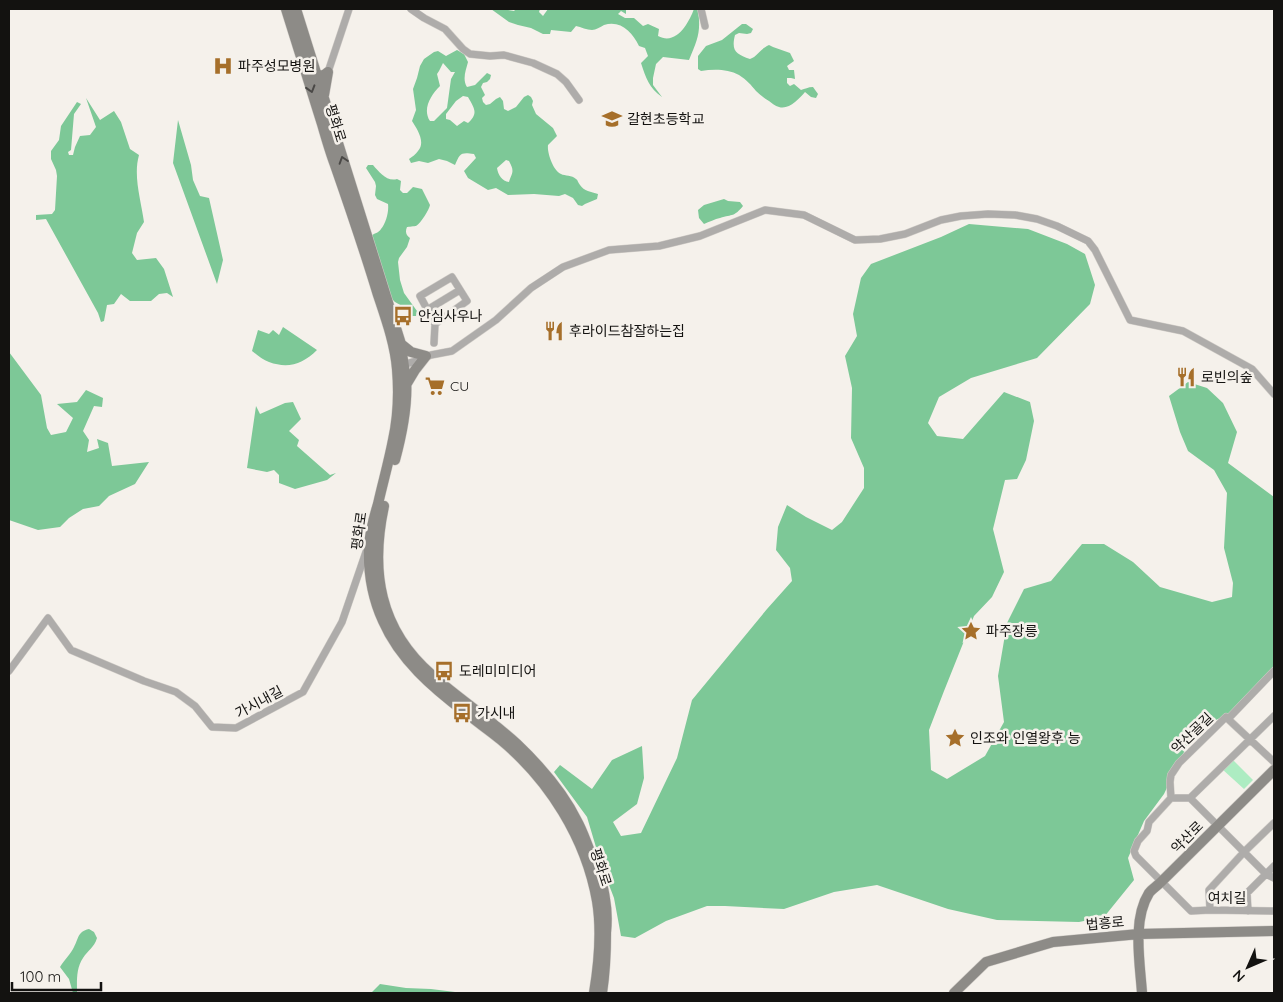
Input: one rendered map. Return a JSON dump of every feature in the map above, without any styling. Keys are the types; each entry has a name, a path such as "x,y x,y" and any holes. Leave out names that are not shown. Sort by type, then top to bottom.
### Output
{"main road":[{"name":"평화로","path":"286,9 332,159 406,386 403,427 384,503 379,532 377,560 383,600 396,632 410,651 431,674 505,734 532,759 558,790 577,820 596,864 607,909 606,961 602,993"},
{"name":"평화로","path":"296,9 401,344 394,437 369,544 371,586 376,605 383,623 408,662 430,684 500,739 526,764 538,776 566,817 577,839 594,886 598,904 600,948 594,993"},
{"path":"316,74 323,76 328,72"},
{"path":"323,98 328,72"},
{"path":"401,344 411,352 426,356 406,386"},
{"name":"약산로","path":"1142,993 1139,934 1142,908 1150,892 1274,770"},
{"name":"법흥로","path":"954,993 986,962 1053,942 1139,934 1274,931"}],"street":[{"path":"328,72 348,9"},
{"path":"411,9 445,29 470,54 504,55 532,63 557,74 566,82 579,100"},
{"path":"701,9 704,26"},
{"path":"400,366 426,356 452,351 496,320 531,288 563,266 610,250 659,246 700,236 765,210 804,215 855,240 880,239 904,234 941,220 988,214 1015,215 1037,219 1088,241 1095,250 1130,320 1183,331 1252,369 1274,394"},
{"path":"434,343 435,324 420,296 452,277 467,300 435,324"},
{"path":"427,310 460,290"},
{"name":"가시내길","path":"9,671 48,618 71,650 144,681 176,692 195,706 212,727 236,728 303,692 342,622 369,544"},
{"name":"약산골길","path":"1170,798 1171,775 1179,762 1226,717 1228,719 1274,671"},
{"path":"1161,882 1136,856 1134,851 1138,841 1147,831 1149,822 1170,798 1190,798 1274,716"},
{"name":"약산골길","path":"1228,719 1274,762"},
{"path":"1190,798 1266,874 1274,878"},
{"path":"1210,910 1208,890 1274,823"},
{"path":"1248,911 1247,893 1274,866"},
{"name":"여치길","path":"1161,882 1191,911 1274,911"}],"green space":[{"path":"491,9 514,11 516,9 540,9 539,12 543,16 548,9 624,9 626,14 621,11 618,14 625,18 634,18 643,26 648,24 659,29 658,36 671,38 685,26 694,9 698,9 699,30 697,41 689,60 663,57 656,64 653,85 662,97 646,78 641,63 648,56 645,48 639,46 625,28 616,24 604,25 592,30 576,26 571,32 551,30 550,34 543,34 531,28 509,22"},
{"path":"742,24 746,24 753,29 751,33 735,35 734,48 738,53 750,59 769,45 790,53 794,61 787,66 789,70 794,70 795,79 787,78 787,83 790,86 794,84 801,90 813,87 818,94 816,98 811,97 805,92 797,101 783,108 761,95 747,81 735,73 716,70 701,71 698,69 698,56 706,46 722,40"},
{"path":"457,50 464,54 468,62 465,71 467,87 475,85 487,73 491,75 490,79 483,83 481,87 485,95 482,98 483,102 486,105 500,97 503,101 504,109 508,111 516,107 524,97 528,95 531,97 536,114 553,128 557,136 548,145 555,169 561,174 571,176 577,180 586,190 598,194 597,199 582,206 565,194 559,196 534,194 508,195 496,188 488,190 468,178 464,171 476,158 474,154 462,154 455,165 439,159 428,163 419,161 411,163 409,159 417,152 421,144 420,136 412,121 416,110 413,89 420,66 424,59 434,52 438,51 446,56","holes":["443,63 451,72 455,72 451,79 447,108 434,121 430,121 427,107 440,86 437,74","463,96 468,97 472,104 474,113 468,123 464,121 457,126 446,119 446,114 456,101","506,160 509,161 512,170 509,182 501,177 497,168"]},
{"path":"86,98 100,120 114,111 121,122 130,149 139,155 137,180 144,222 137,233 132,253 137,260 156,258 164,269 173,297 167,293 159,294 151,301 130,301 121,294 114,304 107,305 104,321 101,322 98,313 46,219 36,220 36,215 52,214 55,210 57,176 51,159 51,151 59,140 61,126 77,102 81,104 74,114 69,155 73,155 80,136 90,135 96,127"},
{"path":"178,120 191,165 193,180 200,196 209,198 223,260 217,284 173,163"},
{"path":"368,165 373,165 387,178 401,181 400,190 403,193 407,193 413,187 422,189 430,205 416,226 407,227 406,233 410,238 398,262 404,293 417,311 416,316 411,316 392,299 371,236 383,227 387,217 388,204 377,199 375,195 375,182 366,168"},
{"path":"724,199 740,202 743,206 733,215 704,224 699,218 698,210 704,205"},
{"path":"969,224 1028,229 1067,244 1085,254 1095,285 1090,304 1037,358 971,378 939,397 928,423 937,436 963,439 1004,392 1030,402 1034,421 1026,460 1017,479 1005,480 993,529 1004,572 992,597 974,616 929,730 931,770 947,779 985,756 1004,722 998,676 1007,623 1024,589 1051,581 1082,544 1104,544 1133,562 1160,587 1212,602 1232,597 1233,583 1224,548 1227,493 1214,470 1188,451 1169,396 1188,382 1207,388 1223,403 1237,432 1228,463 1274,497 1274,665 1254,695 1225,716 1195,729 1164,794 1144,821 1128,858 1134,880 1104,917 1079,922 997,920 948,909 877,885 834,892 784,909 707,906 666,921 635,938 621,936 614,898 601,864 587,817 554,772 560,765 592,789 612,760 642,746 644,778 637,804 613,822 621,836 641,833 677,758 692,700 792,581 790,568 776,550 778,527 787,505 832,530 842,522 864,488 864,468 851,438 852,388 845,356 857,336 853,314 861,278 871,264"},
{"path":"283,327 317,350 301,362 289,365 269,362 252,351 258,330 269,334 273,330 279,335"},
{"path":"9,352 41,395 47,428 51,435 66,432 73,418 57,404 77,402 86,390 103,398 102,407 94,406 83,431 89,440 87,452 99,448 97,439 108,443 112,466 149,462 135,484 109,496 99,506 83,509 69,518 60,527 38,530 9,520"},
{"path":"293,402 301,419 289,431 299,440 297,446 330,475 336,473 327,480 295,489 279,483 279,475 274,470 267,472 247,468 256,406 260,414 285,403"},
{"name":"인조와 인열왕후 능","path":"955,732 961,738 955,744 949,738"},
{"path":"1233,760 1253,780 1244,789 1222,769"},
{"path":"89,929 94,932 97,938 79,966 77,993 73,993 69,979 60,967 73,950 80,934"},
{"path":"380,984 406,988 463,993 371,993"}],"place":[{"name":"파주성모병원","path":"223,66"},
{"name":"갈현초등학교","path":"612,119"},
{"name":"안심사우나","path":"403,316"},
{"name":"후라이드참잘하는집","path":"554,331"},
{"name":"로빈의숲","path":"1186,377"},
{"name":"CU","path":"435,386"},
{"name":"파주장릉","path":"971,631"},
{"name":"도레미미디어","path":"444,671"},
{"name":"가시내","path":"462,713"},
{"name":"인조와 인열왕후 능","path":"955,738"}]}
